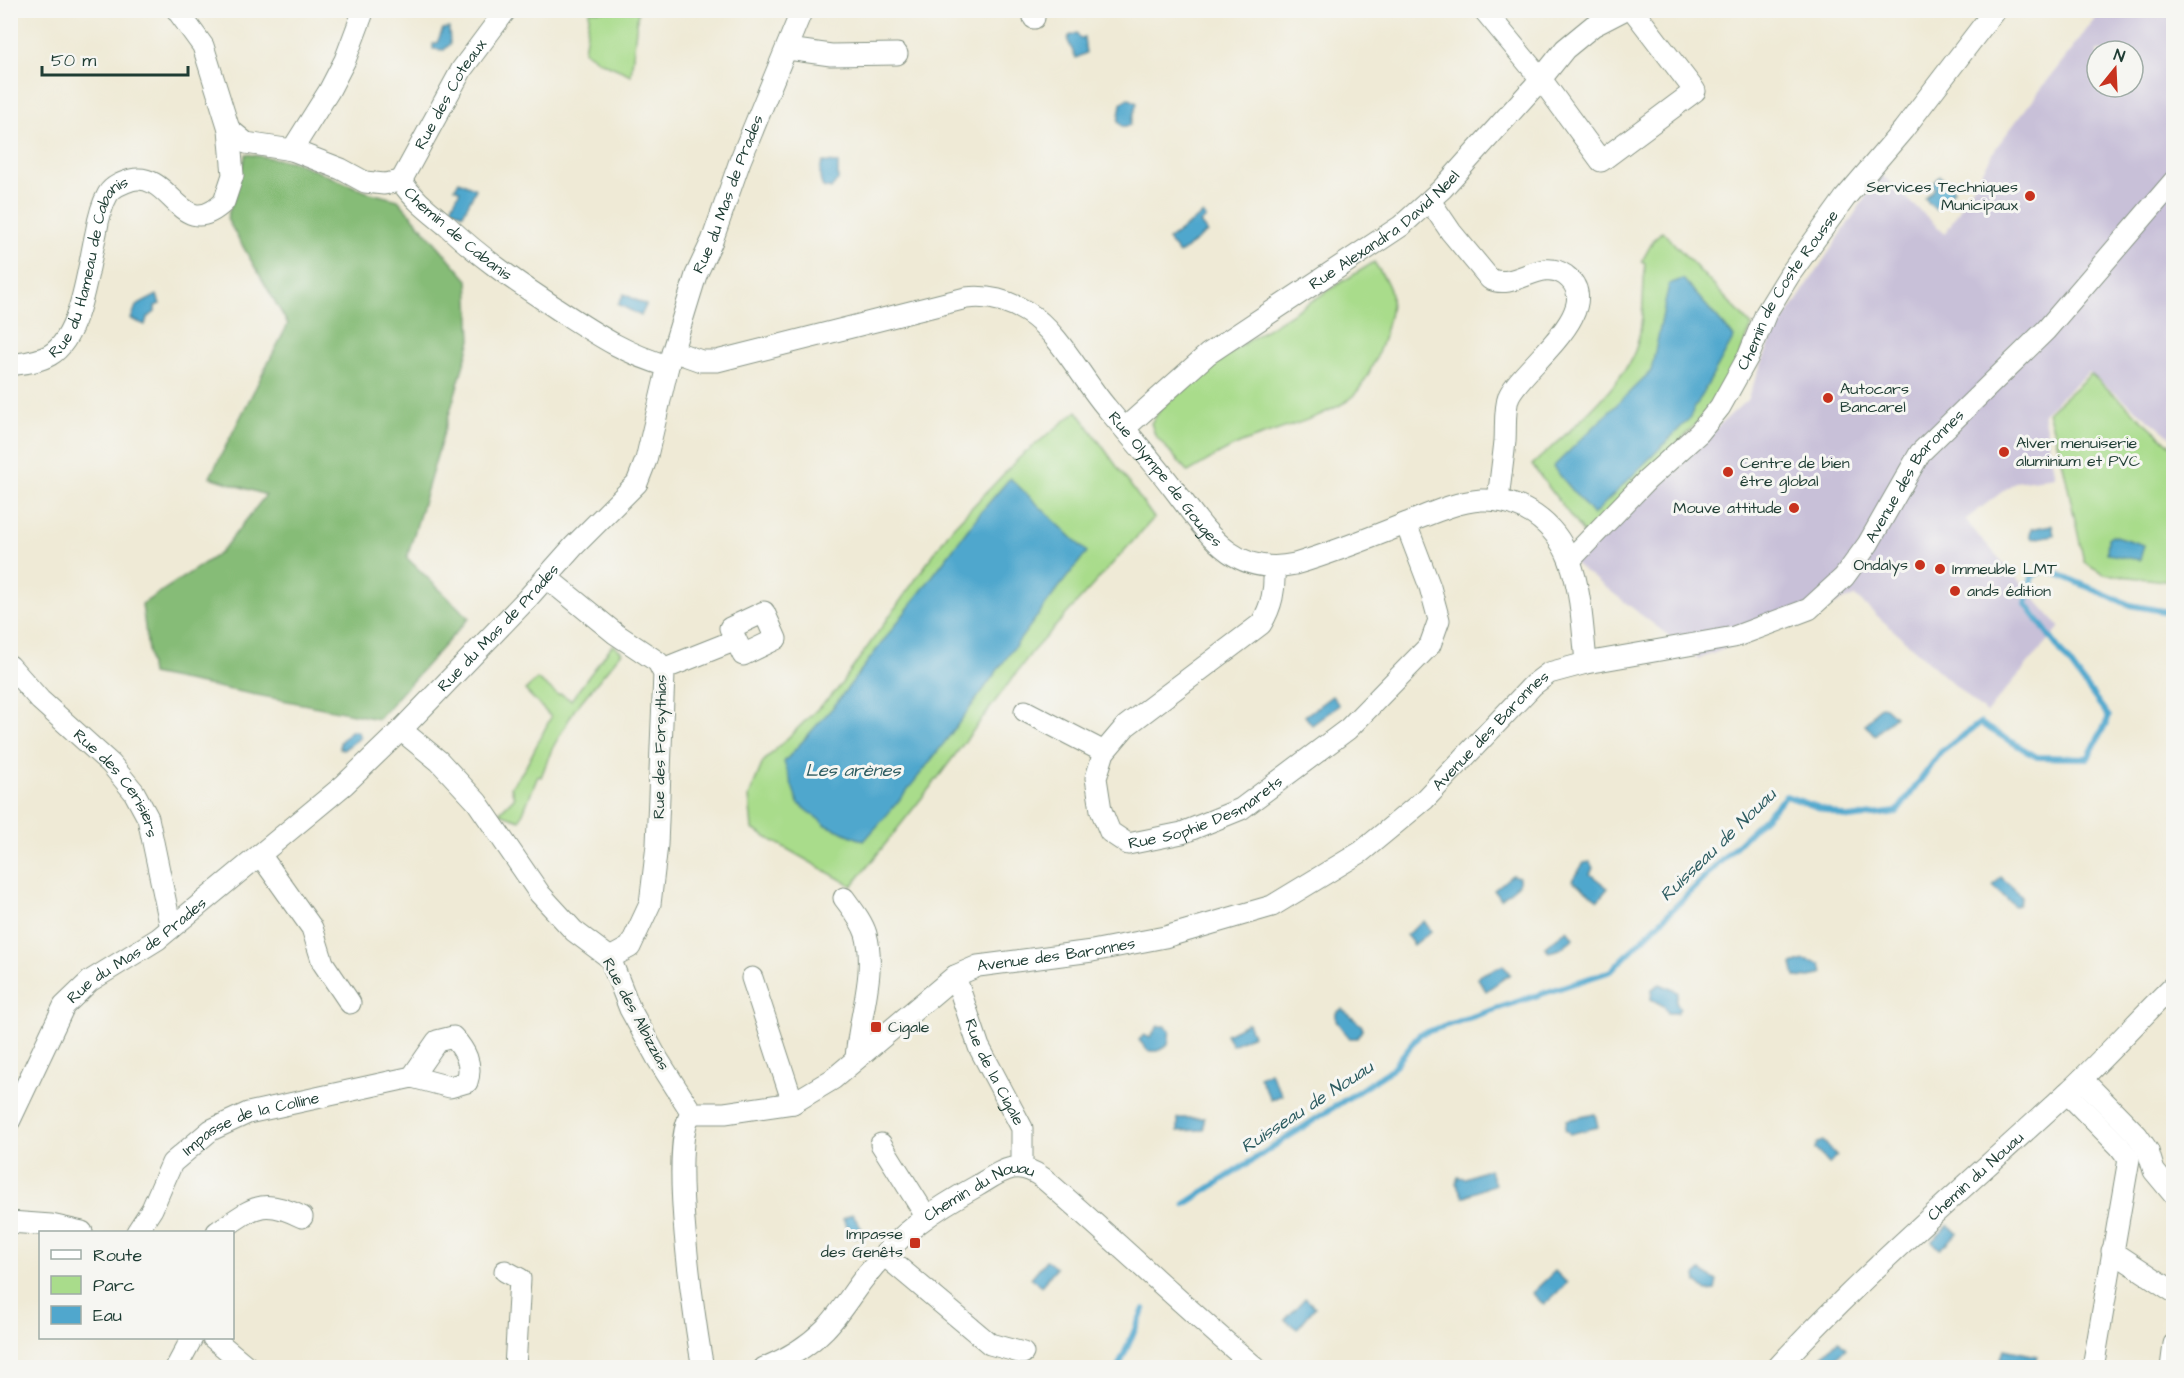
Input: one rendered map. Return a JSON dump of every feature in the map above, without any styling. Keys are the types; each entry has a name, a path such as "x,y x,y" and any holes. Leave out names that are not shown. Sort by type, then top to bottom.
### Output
{"street":[{"path":"177,10 203,46 229,129"},
{"name":"Rue des Coteaux","path":"400,181 462,69 506,10"},
{"name":"Rue du Mas de Prades","path":"10,1120 64,1006 90,981 171,928 261,856 344,785 402,730 637,483 646,460 671,358 696,275 788,49 801,10"},
{"path":"1484,10 1541,79 1601,161 1695,91 1633,10"},
{"name":"Rue Alexandra David Neel","path":"1125,428 1208,354 1349,263 1401,226 1430,201 1541,79 1565,49 1593,26 1624,10"},
{"name":"Chemin de Coste Rousse","path":"1570,560 1647,480 1684,449 1720,407 1744,364 1766,313 1790,274 1845,198 1903,130 1995,10"},
{"path":"292,150 335,81 362,15"},
{"path":"788,49 831,55 897,54"},
{"name":"Chemin de Cabanis","path":"229,129 246,143 292,150 341,169 365,182 384,184 400,181 410,195 472,250 506,275 617,347 642,359 671,358"},
{"name":"Rue du Hameau de Cabanis","path":"10,364 40,360 51,354 67,339 82,294 100,216 108,194 115,187 135,179 155,183 164,189 180,209 191,214 202,214 224,202 233,175 229,129"},
{"name":"Avenue des Baronnes","path":"692,1113 725,1113 793,1103 833,1080 955,976 978,966 1092,951 1166,937 1272,906 1361,852 1424,800 1549,673 1586,663 1734,637 1809,609 1827,595 1868,544 1920,453 2046,330 2174,181"},
{"path":"1430,201 1450,232 1490,279 1512,282 1535,272 1552,270 1565,275 1576,292 1576,305 1567,328 1509,397 1498,501"},
{"name":"Rue Olympe de Gouges","path":"671,358 717,361 966,298 991,298 1028,312 1043,324 1209,534 1235,557 1274,569"},
{"path":"1274,569 1314,559 1458,505 1479,500 1498,501 1524,509 1546,521 1570,560 1586,663"},
{"name":"Rue Sophie Desmarets","path":"1274,569 1275,588 1261,624 1126,726 1104,752 1096,778 1101,810 1110,832 1128,844 1182,833 1240,809 1348,729 1430,645 1439,620 1406,524"},
{"name":"Rue des Forsythias","path":"546,577 616,634 658,662 663,669 665,681 657,844 650,904 630,947 610,958"},
{"path":"663,669 736,640"},
{"name":"Rue des Cerisiers","path":"10,666 40,700 111,764 135,792 148,818 171,928"},
{"path":"1025,711 1104,752"},
{"name":"Rue des Albizzias","path":"402,730 439,761 477,802 540,894 574,931 610,958 630,1009 657,1058 692,1113"},
{"path":"261,856 312,928 323,963 350,1003"},
{"path":"844,898 866,935 869,959 857,1034 856,1059"},
{"name":"Rue de la Cigale","path":"955,976 979,1047 1022,1128 1022,1167"},
{"path":"752,978 793,1103"},
{"name":"Chemin du Nouau","path":"1777,1368 1826,1314 1952,1195 2074,1086 2174,985"},
{"name":"Impasse de la Colline","path":"138,1231 152,1209 172,1163 211,1130 248,1113 412,1077"},
{"path":"2074,1086 2137,1135 2148,1151 2154,1171 2174,1195"},
{"path":"2074,1086 2129,1159 2093,1368"},
{"path":"692,1113 685,1124 681,1174 687,1248 703,1368"},
{"path":"880,1144 926,1216"},
{"name":"Chemin du Nouau","path":"764,1368 780,1362 816,1337 884,1255 926,1216 1004,1171 1022,1167 1033,1171 1049,1183 1130,1254 1165,1290 1256,1368"},
{"path":"220,1231 246,1214 270,1205 279,1206 302,1217"},
{"path":"10,1222 51,1225 74,1231"},
{"path":"2112,1251 2174,1292"},
{"path":"884,1255 990,1344 1023,1353"},
{"path":"505,1271 520,1279 514,1368"},
{"path":"176,1368 191,1339"},
{"path":"214,1339 249,1368"},
{"path":"2171,1368 2174,1344"}],"shaded area":[{"path":"2101,11 2173,11 2173,436 2172,438 2089,372 2043,413 2055,477 2015,482 1965,520 2060,627 1986,713 1855,596 1699,659 1570,560 1747,400 1772,338 1881,174 1945,234 1998,145"}],"green space":[{"path":"590,11 638,11 631,75 599,61 584,51"},
{"path":"246,154 295,162 367,192 398,200 468,280 471,340 407,558 469,618 378,719 151,674 142,604 220,553 266,495 210,477 288,324 227,219"},
{"path":"1662,231 1752,326 1733,371 1707,412 1587,538 1532,465 1592,410 1620,377 1630,361 1637,345 1641,325 1645,263 1642,261 1653,241"},
{"path":"1374,262 1388,285 1391,305 1378,352 1364,382 1355,394 1323,414 1237,445 1188,472 1155,435 1151,423 1162,407 1241,345"},
{"path":"2091,374 2174,448 2173,582 2104,574 2084,562 2061,455 2048,412"},
{"path":"1077,411 1154,518 1032,652 940,775 852,886 752,829 749,796 763,762 837,690 952,528 1020,457"},
{"path":"613,644 622,652 575,709 552,749 541,777 538,776 520,820 499,813 514,798 511,787 525,768 551,717 525,690 537,679 558,695 561,694 571,700"}],"water":[{"path":"449,28 450,44 444,50 433,49 433,44 437,43 443,29"},
{"path":"1077,33 1080,39 1084,37 1086,53 1076,58 1068,41 1069,36"},
{"path":"1128,98 1137,103 1130,125 1123,127 1118,122 1121,104"},
{"path":"823,162 838,163 838,180 831,189 823,187 821,181 820,171"},
{"path":"1940,176 1954,190 1936,210 1925,199 1935,188 1932,185"},
{"path":"459,181 476,189 463,214 451,208 460,191 455,188"},
{"path":"1203,214 1206,218 1200,223 1207,232 1179,254 1168,240"},
{"path":"1683,279 1734,337 1688,420 1593,515 1553,467 1651,371 1669,284"},
{"path":"624,294 646,305 641,316 618,304"},
{"path":"157,295 160,304 155,306 155,312 147,318 145,325 131,319 136,306"},
{"name":"Les arènes","path":"1010,478 1087,552 923,771 864,841 826,825 798,803 784,762 834,706 981,512"},
{"path":"2052,525 2054,535 2033,539 2030,536 2031,529"},
{"path":"2112,535 2144,545 2140,560 2107,554 2108,538"},
{"path":"1332,696 1339,705 1312,725 1305,716"},
{"path":"1880,706 1885,707 1895,716 1875,735 1865,725"},
{"path":"350,731 357,731 361,737 343,750 340,748 340,742"},
{"path":"1590,862 1593,868 1590,874 1608,888 1598,900 1572,880 1584,863"},
{"path":"1512,875 1519,877 1519,884 1501,899 1494,890"},
{"path":"2001,877 2022,896 2018,905 2014,906 1993,886"},
{"path":"1424,921 1431,931 1414,945 1406,935"},
{"path":"1567,930 1574,938 1560,949 1549,952 1545,947"},
{"path":"1804,960 1821,964 1823,973 1811,978 1795,977 1792,964"},
{"path":"1503,965 1510,974 1486,991 1477,977"},
{"path":"1660,984 1678,992 1676,1002 1680,1008 1677,1013 1668,1013 1664,1006 1651,999 1652,989"},
{"path":"1342,1009 1362,1026 1357,1038 1349,1038 1336,1021 1336,1013"},
{"path":"1248,1023 1253,1035 1232,1045 1226,1034"},
{"path":"1158,1026 1165,1026 1170,1030 1168,1045 1158,1051 1148,1051 1139,1040 1144,1035 1150,1038"},
{"path":"1270,1072 1282,1095 1271,1100 1259,1077"},
{"path":"1595,1114 1598,1127 1570,1134 1565,1129 1567,1120"},
{"path":"1178,1118 1204,1118 1204,1130 1178,1131"},
{"path":"1823,1141 1837,1156 1829,1164 1815,1149 1817,1143"},
{"path":"1489,1169 1495,1184 1463,1197 1456,1183 1458,1177 1465,1178"},
{"path":"852,1214 864,1232 854,1238 843,1219"},
{"path":"1949,1225 1957,1233 1940,1249 1932,1241"},
{"path":"1046,1260 1056,1268 1041,1286 1031,1278"},
{"path":"1555,1271 1567,1283 1544,1305 1532,1293"},
{"path":"1701,1271 1717,1281 1715,1290 1707,1291 1697,1282 1696,1275"},
{"path":"1305,1298 1315,1307 1297,1329 1285,1320"},
{"path":"1838,1340 1846,1348 1830,1364 1826,1364 1823,1356"},
{"path":"2004,1349 2037,1356 2035,1361 2032,1361 2031,1367 1999,1365"}],"waterway":[{"name":"Ruisseau de Nouau","path":"1185,1204 1391,1070 1420,1034 1611,971 1786,796 1849,818 1897,812 1941,752 1980,723 2037,757 2088,758 2109,717 2026,604 2032,576 2046,569 2130,605 2174,613"},
{"name":"Ruisseau de Nouau","path":"1118,1368 1144,1309"}],"place":[{"name":"Services Techniques Municipaux","path":"2030,196"},
{"name":"Autocars Bancarel","path":"1828,398"},
{"name":"Alver menuiserie aluminium et PVC","path":"2004,452"},
{"name":"Centre de bien être global","path":"1728,472"},
{"name":"Mouve attitude","path":"1794,508"},
{"name":"Ondalys","path":"1920,565"},
{"name":"Immeuble LMT","path":"1940,569"},
{"name":"ands édition","path":"1955,591"},
{"name":"Cigale","path":"876,1027"},
{"name":"Impasse des Genêts","path":"915,1243"}]}
